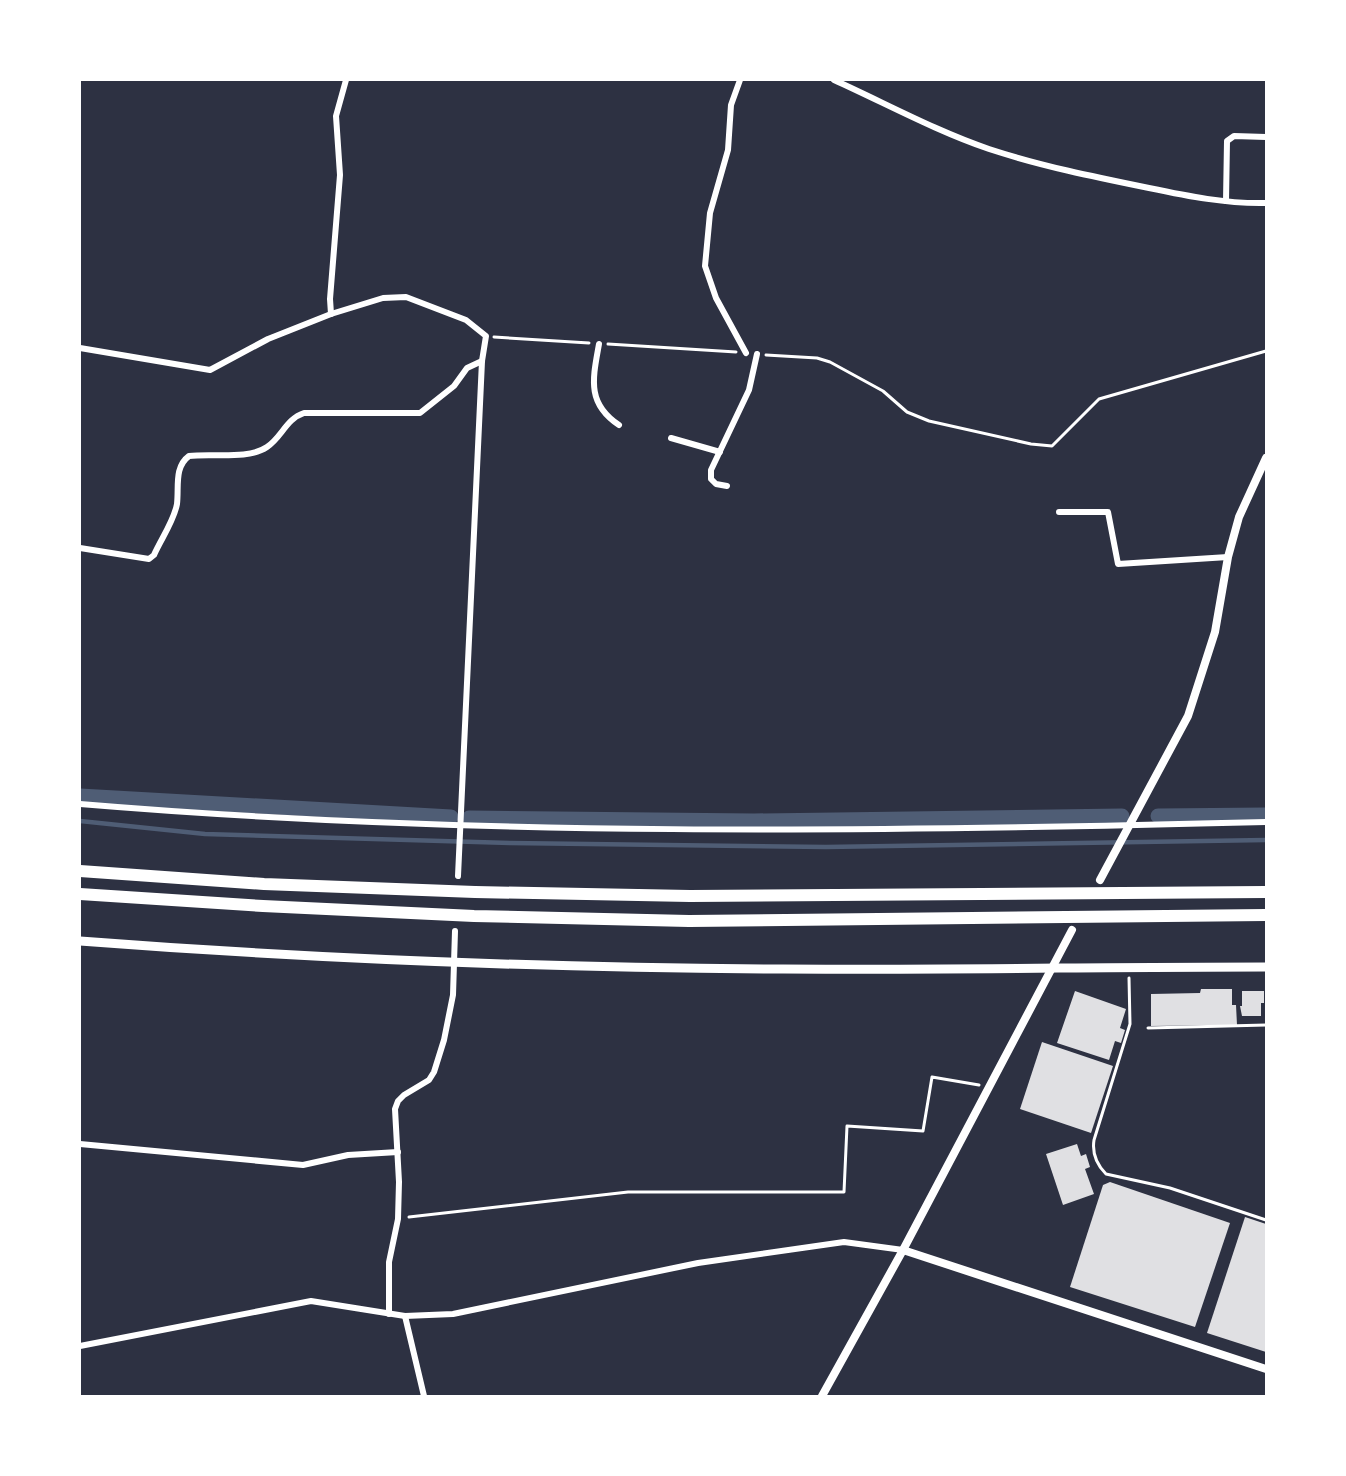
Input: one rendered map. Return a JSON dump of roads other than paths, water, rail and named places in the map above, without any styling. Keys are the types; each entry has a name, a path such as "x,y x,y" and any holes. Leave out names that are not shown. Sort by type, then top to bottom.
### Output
{"highway":[{"path":"80,871 264,884 475,892 678,896 1266,892"},
{"path":"80,894 262,906 474,916 689,921 1266,915"}],"main road":[{"path":"80,941 296,956 454,963 780,969 1266,967"}],"street":[{"path":"331,314 330,299 340,175 336,116 346,80"},
{"path":"740,80 731,105 728,150 710,213 705,266 716,298 746,353"},
{"path":"834,80 988,149 1110,180 1191,196 1266,203"},
{"path":"1226,201 1227,141 1234,136 1266,137"},
{"path":"80,348 210,370 268,339 331,314 383,298 406,297 465,320 486,336 482,361 458,876"},
{"path":"599,344 594,372 594,392 599,407 619,425"},
{"path":"727,486 716,484 711,480 711,470 749,390 757,354"},
{"path":"80,548 149,559 154,555 174,513 177,504 179,468 189,456 253,454 270,446 290,421 304,413 420,413 454,386 467,368 482,361"},
{"path":"671,438 720,452"},
{"path":"1100,880 1188,716 1215,632 1228,557 1239,517 1266,458"},
{"path":"1059,512 1108,512 1118,564 1228,557"},
{"path":"80,804 181,812 460,826 791,829 1266,822"},
{"path":"822,1396 903,1250 1072,930"},
{"path":"389,1314 389,1262 398,1219 398,1152 395,1109 398,1101 404,1095 429,1080 434,1072 444,1040 453,995 455,931"},
{"path":"80,1144 303,1165 348,1155 398,1152"},
{"path":"80,1346 311,1301 405,1316 453,1314 698,1263 844,1242 903,1250 1266,1369"},
{"path":"405,1316 424,1396"}],"waterway":[{"path":"80,796 451,817"},
{"path":"1158,816 1266,815"},
{"path":"469,818 754,821 1122,816"},
{"path":"80,821 205,834 510,843 826,847 1266,840"}]}
